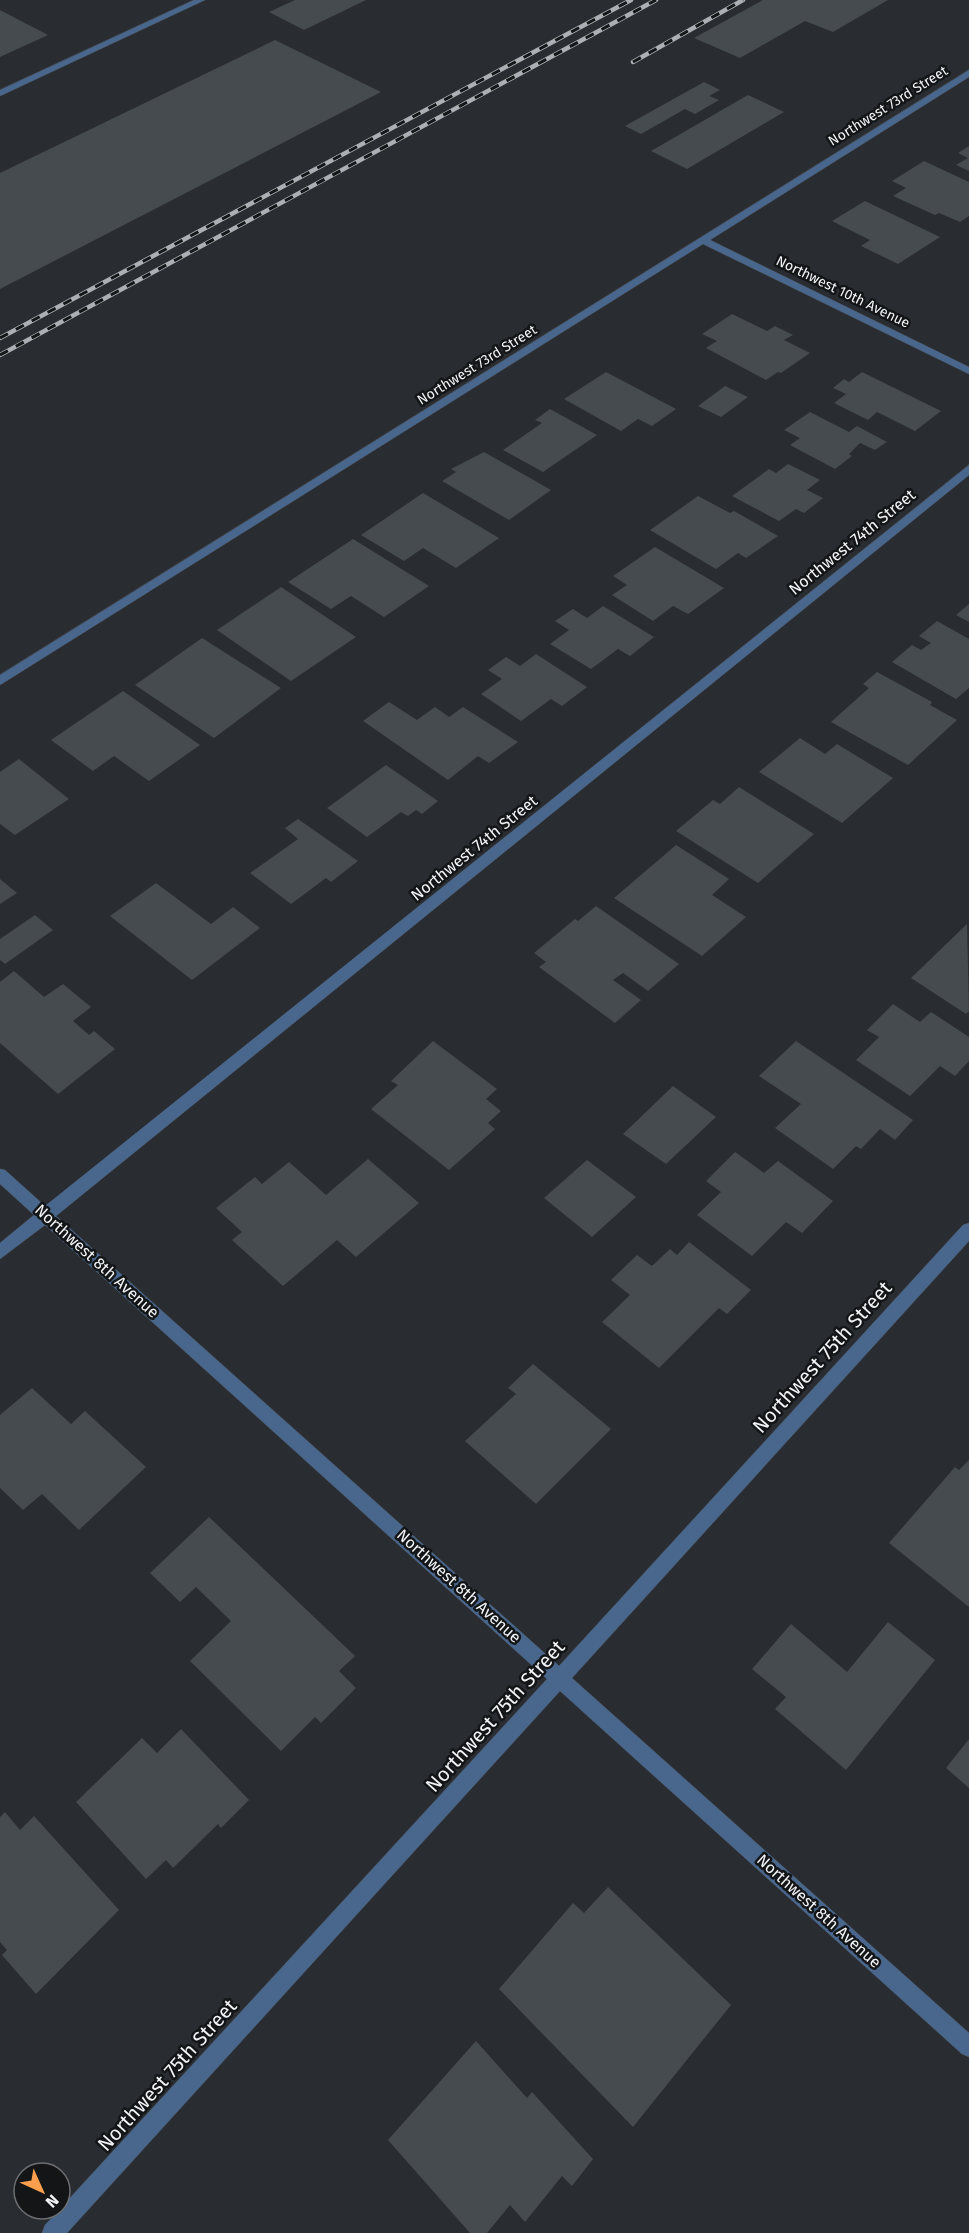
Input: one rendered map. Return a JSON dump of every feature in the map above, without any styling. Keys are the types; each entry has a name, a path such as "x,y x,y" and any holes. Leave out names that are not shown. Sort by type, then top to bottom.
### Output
{"street":[{"path":"0,93 201,0"},
{"name":"Northwest 73rd Street","path":"0,681 969,73"},
{"name":"Northwest 10th Avenue","path":"704,241 969,371"},
{"name":"Northwest 74th Street","path":"0,1252 969,469"},
{"name":"Northwest 8th Avenue","path":"0,1175 561,1677 969,2047"},
{"name":"Northwest 75th Street","path":"53,2233 969,1230"}],"building":[{"path":"295,0 366,0 304,30 269,12"},
{"path":"763,0 888,0 833,32 805,21 740,58 694,38"},
{"path":"0,10 48,35 0,57"},
{"path":"275,40 381,92 0,289 0,173"},
{"path":"704,82 720,90 709,96 719,100 695,114 685,109 641,134 625,126"},
{"path":"748,95 784,112 687,169 651,151"},
{"path":"969,146 969,171 956,165 968,158 958,153"},
{"path":"924,161 969,182 969,216 960,222 939,213 935,215 893,196 906,188 892,181"},
{"path":"865,201 940,237 898,264 861,246 870,240 832,221"},
{"path":"732,314 767,331 775,326 793,335 784,340 810,353 781,373 778,372 766,380 706,348 717,341 702,334"},
{"path":"606,372 676,409 652,426 638,419 621,431 564,399"},
{"path":"862,372 941,411 915,431 877,412 868,420 834,403 846,394 833,388 844,379 849,382"},
{"path":"725,386 748,397 721,417 698,406"},
{"path":"550,409 597,435 543,472 503,450 542,423 535,420"},
{"path":"810,412 849,432 857,426 887,442 875,450 860,443 849,454 852,456 835,469 790,445 800,438 784,430"},
{"path":"484,452 551,490 509,520 442,481 456,472 451,469"},
{"path":"788,464 820,480 807,490 823,498 804,513 796,509 779,521 732,496 769,469 776,473"},
{"path":"423,493 499,538 456,568 423,548 404,561 361,535"},
{"path":"698,496 730,513 734,511 778,536 746,558 738,553 716,569 650,530"},
{"path":"353,539 429,586 384,617 351,596 331,609 288,582"},
{"path":"655,547 724,588 688,614 673,606 653,621 612,595 627,585 613,576"},
{"path":"281,587 356,637 291,681 217,630"},
{"path":"969,604 969,622 956,615"},
{"path":"603,606 654,637 630,656 618,649 591,669 550,644 569,630 555,621 573,609 587,618"},
{"path":"937,621 969,639 969,688 956,699 892,662 912,645 921,650 931,643 919,636"},
{"path":"202,638 281,688 214,738 135,685"},
{"path":"536,654 587,687 562,706 551,699 521,721 481,694 502,679 488,670 506,657 520,666"},
{"path":"877,672 932,702 930,705 957,720 908,765 831,722 869,688 863,684"},
{"path":"123,691 200,745 149,781 114,756 93,771 51,740"},
{"path":"389,702 417,720 435,707 449,717 463,707 518,742 489,763 478,756 448,780 363,721"},
{"path":"800,738 825,754 837,744 893,778 842,823 759,772"},
{"path":"19,759 69,799 15,835 0,824 0,772"},
{"path":"386,765 438,801 422,814 416,810 408,816 401,812 367,837 327,808"},
{"path":"739,787 814,834 758,883 676,831 713,800 720,804"},
{"path":"298,819 358,861 331,882 326,878 291,904 250,873 298,839 285,828"},
{"path":"676,845 729,879 712,895 746,917 702,956 614,898"},
{"path":"0,879 17,893 0,904"},
{"path":"156,883 211,924 233,907 260,928 192,980 110,916"},
{"path":"596,906 679,964 648,991 623,973 613,980 641,1000 615,1023 539,967 546,962 534,953 575,919 578,921"},
{"path":"35,915 53,930 5,964 0,960 0,939"},
{"path":"967,924 969,1011 966,1014 911,978"},
{"path":"14,971 44,997 63,984 91,1007 73,1021 89,1035 94,1031 115,1049 58,1094 0,1043 0,982"},
{"path":"893,1004 920,1022 931,1012 969,1037 969,1061 955,1076 940,1066 910,1096 856,1060 879,1037 867,1030"},
{"path":"433,1041 497,1089 486,1099 501,1111 488,1123 495,1129 449,1170 371,1109 398,1085 391,1081"},
{"path":"796,1041 913,1120 895,1140 880,1129 861,1149 856,1146 833,1169 775,1128 801,1104 759,1076"},
{"path":"673,1086 716,1117 666,1164 623,1134"},
{"path":"735,1152 764,1173 778,1161 833,1201 802,1233 786,1222 752,1256 697,1215 721,1192 706,1181"},
{"path":"368,1159 419,1203 356,1257 337,1240 283,1286 232,1240 242,1232 216,1208 255,1177 262,1184 289,1162 326,1195"},
{"path":"587,1160 636,1197 592,1237 544,1198"},
{"path":"689,1242 751,1290 727,1314 719,1308 659,1368 602,1322 630,1295 611,1280 637,1255 652,1266 670,1249 677,1255"},
{"path":"533,1364 611,1429 536,1504 465,1441 516,1394 508,1388"},
{"path":"32,1388 71,1424 85,1411 146,1467 79,1530 42,1494 23,1510 0,1488 0,1415"},
{"path":"969,1460 969,1607 889,1543 955,1467 959,1470"},
{"path":"209,1517 355,1656 339,1671 356,1688 321,1723 315,1717 281,1751 190,1661 231,1621 196,1587 180,1602 150,1573"},
{"path":"888,1622 935,1660 846,1770 775,1709 786,1697 752,1669 791,1624 847,1672"},
{"path":"181,1729 249,1800 221,1828 218,1824 173,1868 166,1860 146,1879 76,1802 142,1738 157,1753"},
{"path":"969,1739 969,1788 946,1768"},
{"path":"5,1812 20,1830 34,1816 119,1910 36,1994 2,1955 7,1950 0,1942 0,1817"},
{"path":"608,1887 731,2005 633,2127 499,1989 573,1903 584,1913"},
{"path":"476,2041 527,2098 532,2092 593,2159 572,2186 562,2176 525,2222 510,2205 487,2233 470,2233 388,2140"}],"railway":[{"path":"0,338 631,0"},
{"path":"0,355 656,0"},
{"path":"633,62 743,0"}]}
